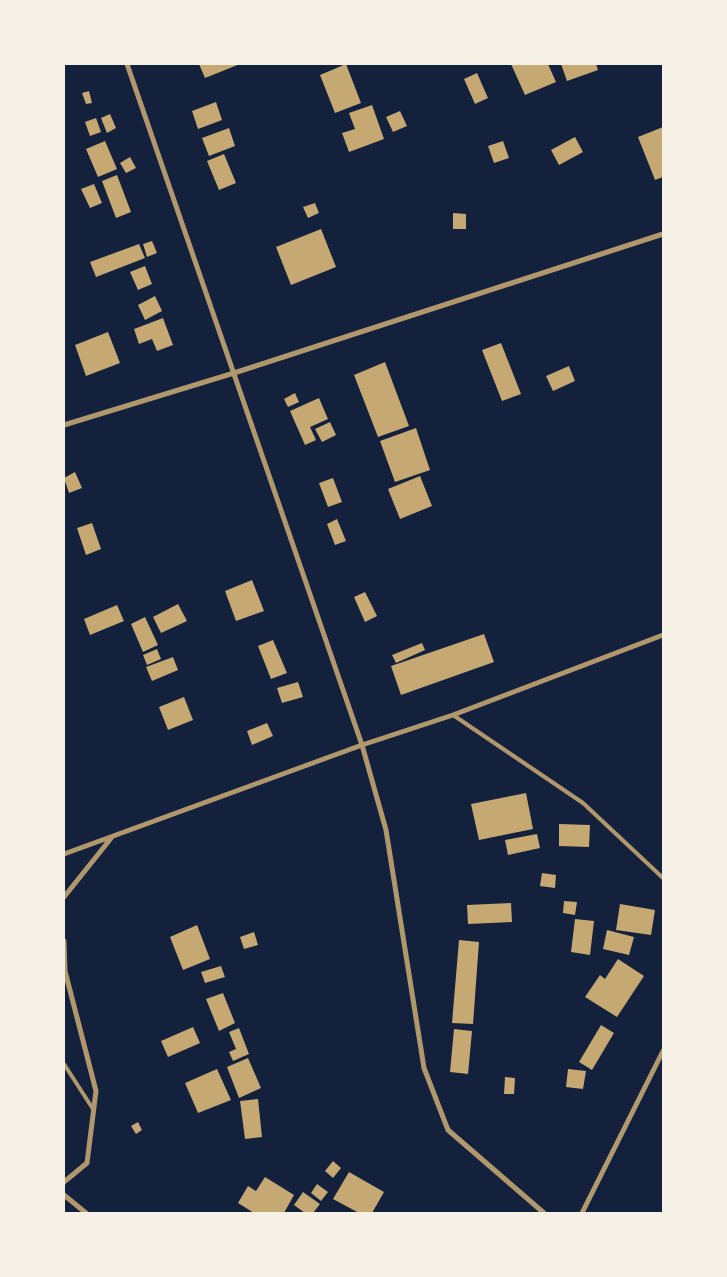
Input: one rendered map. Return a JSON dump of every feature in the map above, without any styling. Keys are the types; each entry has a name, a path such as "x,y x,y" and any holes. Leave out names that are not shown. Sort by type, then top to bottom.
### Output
{"street":[{"path":"127,64 362,745 386,830 424,1068 448,1130 544,1213"},
{"path":"64,425 234,373 663,234"},
{"path":"64,854 362,745 453,715 663,635"},
{"path":"64,897 112,836"},
{"path":"64,941 65,971 96,1091 87,1163 64,1182"},
{"path":"582,1213 663,1051"},
{"path":"64,1195 84,1212"}],"lane":[{"path":"453,715 584,803 663,878"},
{"path":"64,1064 93,1110"}],"building":[{"path":"199,64 240,64 205,78"},
{"path":"346,64 361,103 335,113 320,75"},
{"path":"511,64 548,64 556,82 525,95"},
{"path":"561,64 596,64 598,70 567,81"},
{"path":"477,73 488,98 475,104 464,79"},
{"path":"89,91 92,103 86,104 82,93"},
{"path":"216,102 222,120 198,129 192,111"},
{"path":"372,105 384,139 349,152 342,133 355,129 349,113"},
{"path":"400,111 407,126 393,132 386,117"},
{"path":"110,114 116,128 107,133 101,118"},
{"path":"96,118 101,132 90,136 85,122"},
{"path":"663,127 663,177 655,180 638,137"},
{"path":"229,128 235,146 209,156 202,138"},
{"path":"575,137 583,152 559,165 551,150"},
{"path":"105,141 117,169 98,177 86,149"},
{"path":"503,141 509,158 494,163 488,146"},
{"path":"224,154 236,183 219,190 207,161"},
{"path":"130,157 136,168 126,173 120,163"},
{"path":"117,175 131,212 116,218 102,181"},
{"path":"94,184 102,203 90,208 81,189"},
{"path":"315,203 319,213 308,218 303,207"},
{"path":"453,213 466,214 466,229 453,229"},
{"path":"321,229 336,267 291,285 276,247"},
{"path":"152,241 157,253 147,257 143,244"},
{"path":"139,244 145,258 96,277 90,262"},
{"path":"145,266 152,284 138,290 130,272"},
{"path":"155,296 162,311 145,320 138,305"},
{"path":"163,318 173,345 157,351 152,339 139,344 134,329"},
{"path":"108,332 120,363 86,376 75,345"},
{"path":"501,343 521,394 502,401 482,350"},
{"path":"385,362 409,426 378,437 354,375"},
{"path":"569,366 575,381 553,391 546,376"},
{"path":"295,393 299,402 288,407 284,399"},
{"path":"319,398 328,419 310,427 316,440 305,445 290,411"},
{"path":"330,422 336,435 322,442 315,429"},
{"path":"416,428 430,470 395,482 380,441"},
{"path":"75,472 82,488 69,493 64,478"},
{"path":"420,476 432,506 400,519 388,489"},
{"path":"333,478 342,502 328,507 319,483"},
{"path":"337,519 346,541 335,545 327,524"},
{"path":"92,523 101,549 86,555 77,528"},
{"path":"252,580 264,611 236,621 225,591"},
{"path":"365,592 377,616 365,622 354,597"},
{"path":"178,604 187,621 161,633 153,617"},
{"path":"117,605 124,621 90,635 84,619"},
{"path":"145,617 158,645 143,652 131,624"},
{"path":"484,634 494,662 401,695 391,666"},
{"path":"273,640 287,673 271,679 258,646"},
{"path":"422,643 425,650 396,663 392,655"},
{"path":"157,649 161,659 147,665 143,655"},
{"path":"173,657 178,670 152,681 146,667"},
{"path":"298,682 303,697 282,703 277,688"},
{"path":"184,697 193,720 168,730 159,707"},
{"path":"267,723 273,736 252,745 247,731"},
{"path":"526,793 533,829 479,840 471,804"},
{"path":"559,824 590,825 589,847 559,846"},
{"path":"537,834 540,848 508,855 505,840"},
{"path":"542,873 556,875 555,888 540,886"},
{"path":"564,901 577,902 575,915 563,913"},
{"path":"511,903 512,922 468,924 467,905"},
{"path":"620,904 655,910 651,935 616,930"},
{"path":"575,919 594,921 590,955 571,952"},
{"path":"197,925 210,959 183,970 170,937"},
{"path":"607,930 634,937 629,955 603,949"},
{"path":"254,932 258,945 244,949 240,937"},
{"path":"459,940 479,942 473,1024 452,1023"},
{"path":"618,959 644,976 617,1017 585,997 600,975 605,979"},
{"path":"221,966 225,977 205,983 201,972"},
{"path":"223,993 235,1023 219,1031 206,999"},
{"path":"601,1025 614,1033 592,1070 579,1062"},
{"path":"193,1027 200,1043 168,1057 161,1041"},
{"path":"239,1028 249,1054 233,1061 229,1052 236,1049 229,1032"},
{"path":"454,1029 472,1031 468,1074 450,1072"},
{"path":"248,1058 261,1088 239,1098 227,1067"},
{"path":"217,1069 231,1100 198,1113 185,1083"},
{"path":"568,1069 586,1071 583,1089 566,1087"},
{"path":"505,1077 515,1078 514,1094 504,1094"},
{"path":"258,1099 262,1137 245,1139 240,1101"},
{"path":"138,1122 142,1130 136,1134 131,1126"},
{"path":"333,1161 341,1168 333,1178 325,1171"},
{"path":"349,1172 384,1192 372,1213 359,1213 333,1199"},
{"path":"265,1177 294,1195 284,1213 254,1213 238,1203 248,1186 256,1191"},
{"path":"317,1184 328,1192 321,1201 311,1193"},
{"path":"303,1192 320,1204 313,1213 305,1213 294,1205"}]}
